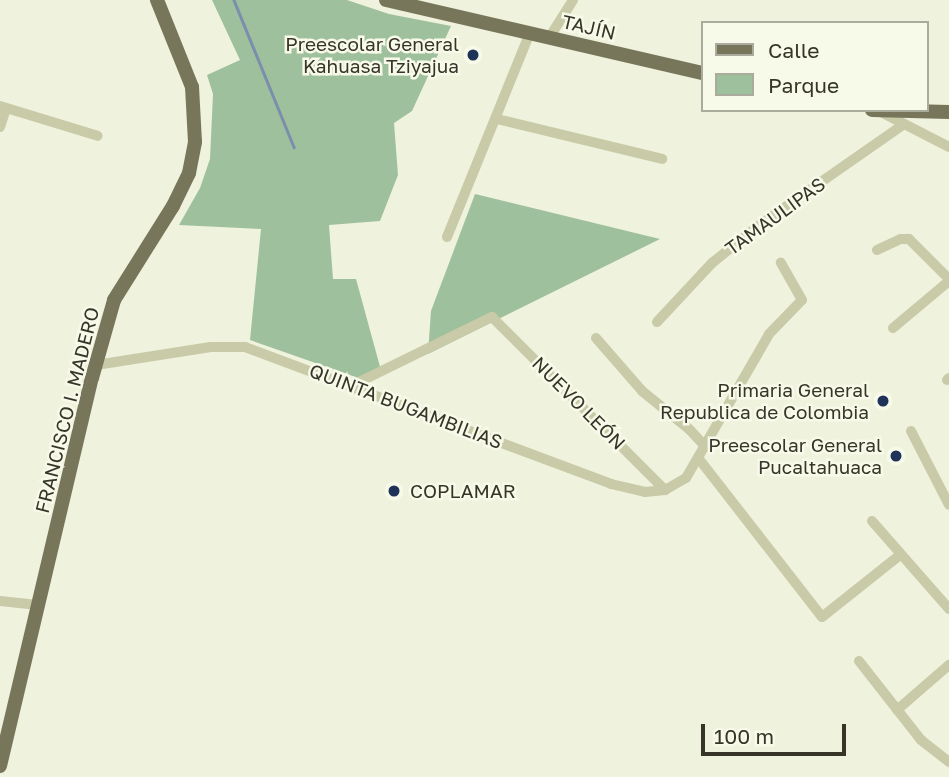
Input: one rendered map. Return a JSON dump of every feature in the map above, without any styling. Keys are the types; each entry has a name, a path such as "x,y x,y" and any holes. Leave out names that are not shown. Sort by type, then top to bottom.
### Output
{"main road":[{"name":"FRANCISCO I. MADERO","path":"0,766 4,730 114,300 173,206 188,173 195,142 192,87 157,0"},
{"name":"TAJÍN","path":"386,0 701,73"},
{"path":"928,112 949,112"}],"street":[{"path":"549,38 573,0"},
{"path":"447,237 530,33"},
{"path":"0,127 3,108 98,136"},
{"path":"879,112 949,147"},
{"path":"497,119 662,159"},
{"name":"TAMAULIPAS","path":"657,322 712,263 758,226 904,124"},
{"path":"877,250 901,239 909,239 916,242 949,280 893,328"},
{"path":"665,490 686,478 769,334 803,300 781,263"},
{"name":"NUEVO LEÓN","path":"354,385 492,317 665,490"},
{"path":"596,338 642,391 689,429 706,447"},
{"name":"QUINTA BUGAMBILIAS","path":"96,365 211,347 246,347 354,385 611,484 645,492 665,490"},
{"path":"911,431 945,489 949,504"},
{"path":"699,458 822,617 900,555"},
{"path":"872,521 949,609"},
{"path":"0,601 38,605"},
{"path":"859,661 920,740 949,762"},
{"path":"897,710 949,664"}],"green space":[{"path":"212,0 347,0 389,14 451,26 412,111 394,123 398,175 380,221 329,225 333,279 356,279 382,374 367,381 250,340 261,229 179,225 200,188 210,159 213,94 207,75 240,60"},
{"path":"475,194 660,239 428,354 431,311"}],"waterway":[{"path":"234,0 294,147"}],"place":[{"name":"Preescolar General Kahuasa Tziyajua","path":"473,55"},
{"name":"Primaria General Republica de Colombia","path":"883,401"},
{"name":"Preescolar General Pucaltahuaca","path":"896,456"},
{"name":"COPLAMAR","path":"394,491"}]}
